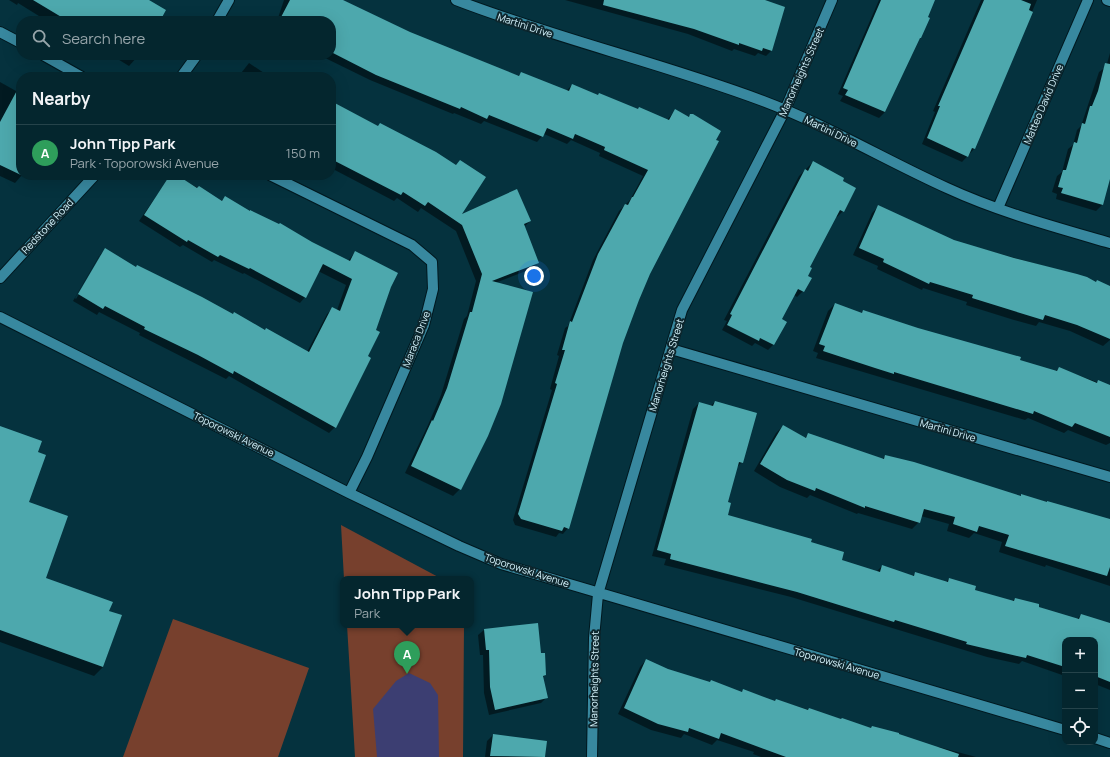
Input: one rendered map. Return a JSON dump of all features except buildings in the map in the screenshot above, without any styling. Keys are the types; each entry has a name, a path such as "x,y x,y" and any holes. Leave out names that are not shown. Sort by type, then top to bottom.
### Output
{"street":[{"path":"220,16 229,0"},
{"name":"Martini Drive","path":"456,0 512,22 682,74 785,110 814,122 948,189 1033,221 1110,244"},
{"name":"Manorheights Street","path":"592,757 594,638 598,594 682,310 785,110 832,0"},
{"name":"Matteo David Drive","path":"998,208 1088,0"},
{"path":"0,32 16,40"},
{"path":"52,60 73,72"},
{"path":"185,72 193,60"},
{"name":"Redstone Road","path":"0,278 90,180"},
{"name":"Maraca Drive","path":"280,180 412,245 432,262 433,289 424,325 367,458 349,493"},
{"name":"Toporowski Avenue","path":"0,317 349,493 459,546 501,564 598,594 1062,729"},
{"name":"Martini Drive","path":"671,349 1110,477"},
{"path":"1098,739 1110,743"}],"shaded area":[{"path":"341,525 436,576 344,576"},
{"path":"173,619 309,668 278,757 123,757"},
{"path":"347,628 464,628 463,757 355,757"},
{"path":"409,673 430,683 438,695 439,757 377,757 373,709 396,681"}],"place":[{"name":"John Tipp Park","path":"407,674"}]}
